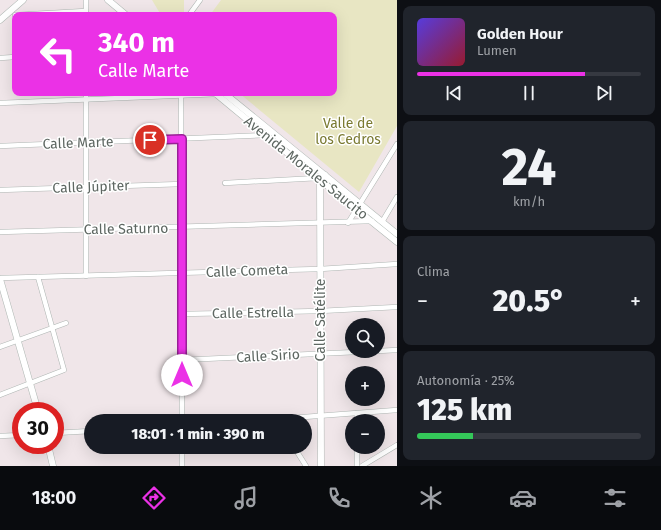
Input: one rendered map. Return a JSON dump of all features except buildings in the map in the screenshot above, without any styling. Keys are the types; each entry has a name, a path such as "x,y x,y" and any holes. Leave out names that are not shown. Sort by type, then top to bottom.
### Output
{"main road":[{"path":"0,20 23,0"},
{"path":"108,0 122,12"},
{"name":"Avenida Morales Saucito","path":"218,96 275,135 321,178"},
{"name":"Avenida Morales Saucito","path":"227,96 265,136 397,234"},
{"name":"Calle Satélite","path":"321,178 321,466"},
{"name":"Avenida Morales Saucito","path":"359,207 372,221 397,242"},
{"path":"0,279 35,402"},
{"path":"51,454 54,466"}],"street":[{"path":"86,0 86,12"},
{"path":"191,12 200,0"},
{"path":"6,16 12,15"},
{"path":"0,58 12,58"},
{"path":"86,96 86,276"},
{"path":"0,103 149,96"},
{"path":"181,96 182,414"},
{"name":"Calle Marte","path":"0,146 275,135"},
{"path":"348,223 397,144"},
{"path":"225,183 321,178"},
{"name":"Calle Júpiter","path":"0,190 182,184"},
{"path":"382,222 397,197"},
{"name":"Calle Saturno","path":"0,232 182,228 372,221"},
{"name":"Calle Cometa","path":"0,279 320,269 397,264"},
{"path":"0,395 64,370 38,277"},
{"name":"Calle Estrella","path":"182,314 320,311 397,307"},
{"path":"0,347 66,323"},
{"name":"Calle Sirio","path":"385,351 397,350"},
{"name":"Calle Sirio","path":"182,360 345,353"},
{"path":"312,416 397,410"},
{"path":"64,432 84,431"},
{"path":"0,436 12,435"},
{"path":"362,466 397,445"},
{"path":"182,454 182,466"},
{"path":"298,454 306,466"},
{"path":"357,454 358,466"}],"green space":[{"path":"152,0 184,0 184,12 159,12"},
{"name":"Valle de los Cedros","path":"221,0 397,0 397,126 359,192 243,96 337,96 337,12 212,12"}],"route":[{"path":"150,140 182,139 182,375"}]}
